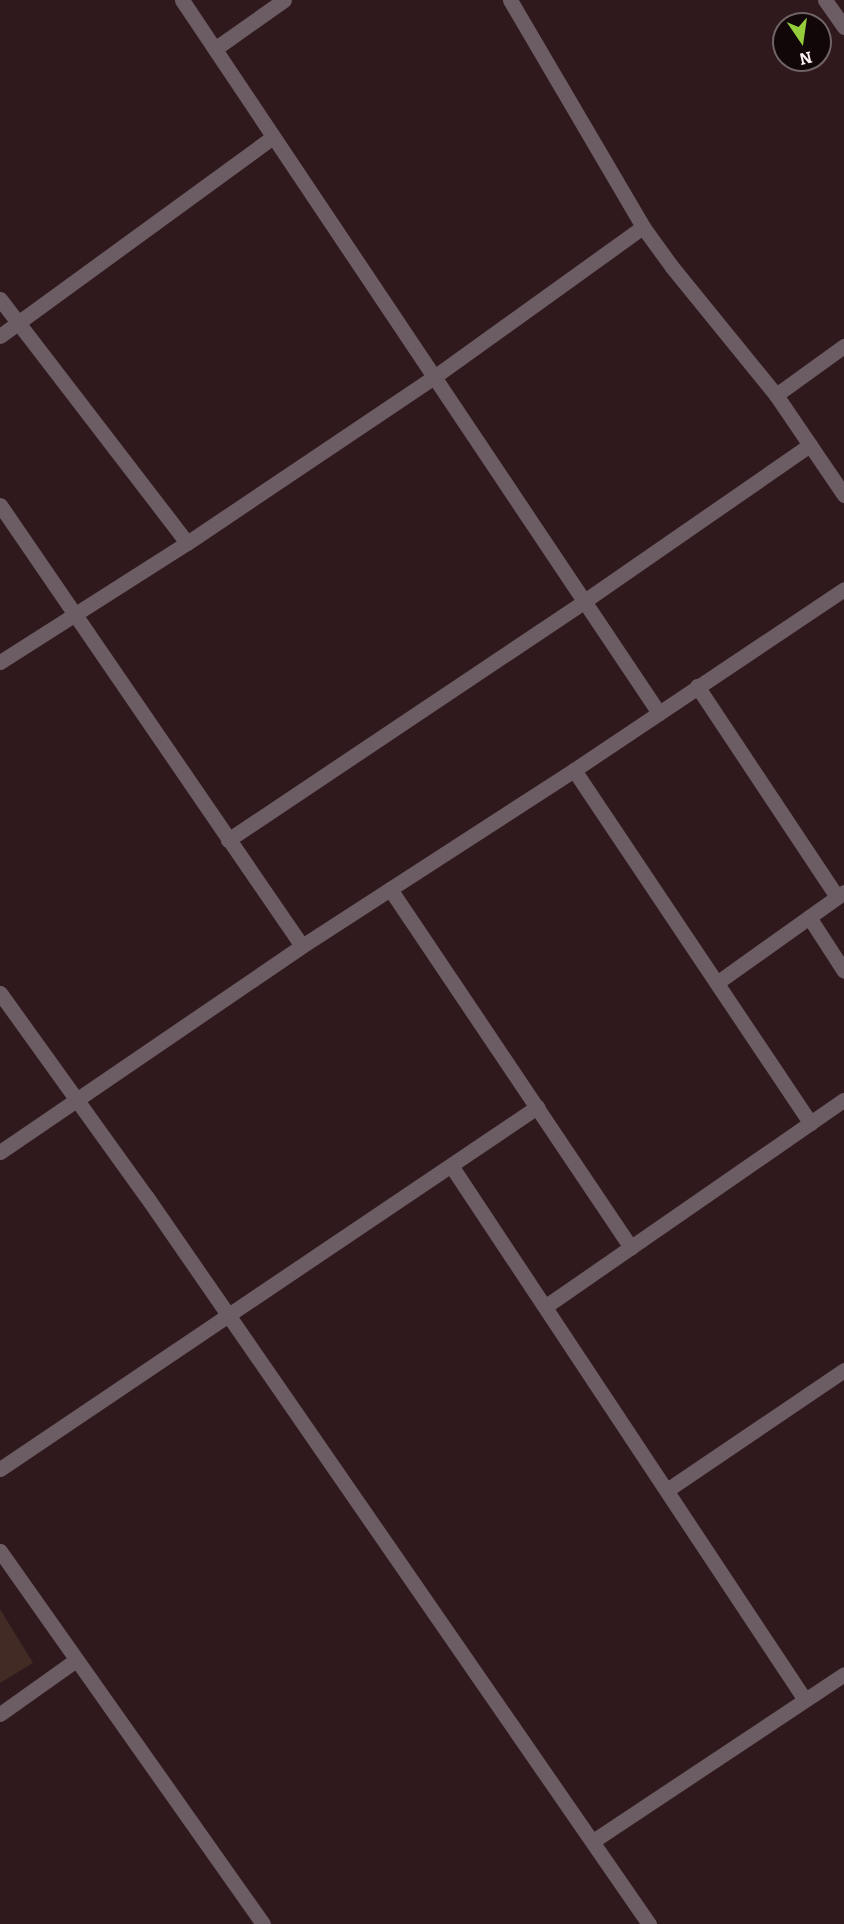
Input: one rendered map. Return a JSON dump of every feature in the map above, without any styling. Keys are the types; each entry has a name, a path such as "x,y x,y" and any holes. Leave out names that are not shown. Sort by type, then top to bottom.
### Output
{"street":[{"path":"182,0 216,48 272,138 659,713"},
{"path":"216,48 284,0"},
{"path":"510,0 643,227 672,267 776,395 844,495"},
{"path":"825,0 844,27"},
{"path":"0,336 272,138"},
{"path":"0,662 186,543 434,377 643,227"},
{"path":"0,299 186,543"},
{"path":"776,395 844,346"},
{"path":"228,840 583,602 810,445"},
{"path":"0,505 302,946"},
{"path":"0,1152 302,946 574,770 844,589"},
{"path":"697,686 840,894 717,982"},
{"path":"574,770 810,1123"},
{"path":"390,890 631,1247"},
{"path":"808,917 844,971"},
{"path":"0,993 78,1099 649,1924"},
{"path":"546,1306 844,1100"},
{"path":"0,1469 226,1315 452,1167 537,1107"},
{"path":"452,1167 805,1700"},
{"path":"667,1490 844,1370"},
{"path":"0,1551 263,1924"},
{"path":"0,1714 76,1660"},
{"path":"593,1841 844,1674"}],"building":[{"path":"0,1609 33,1663 0,1683"}]}
